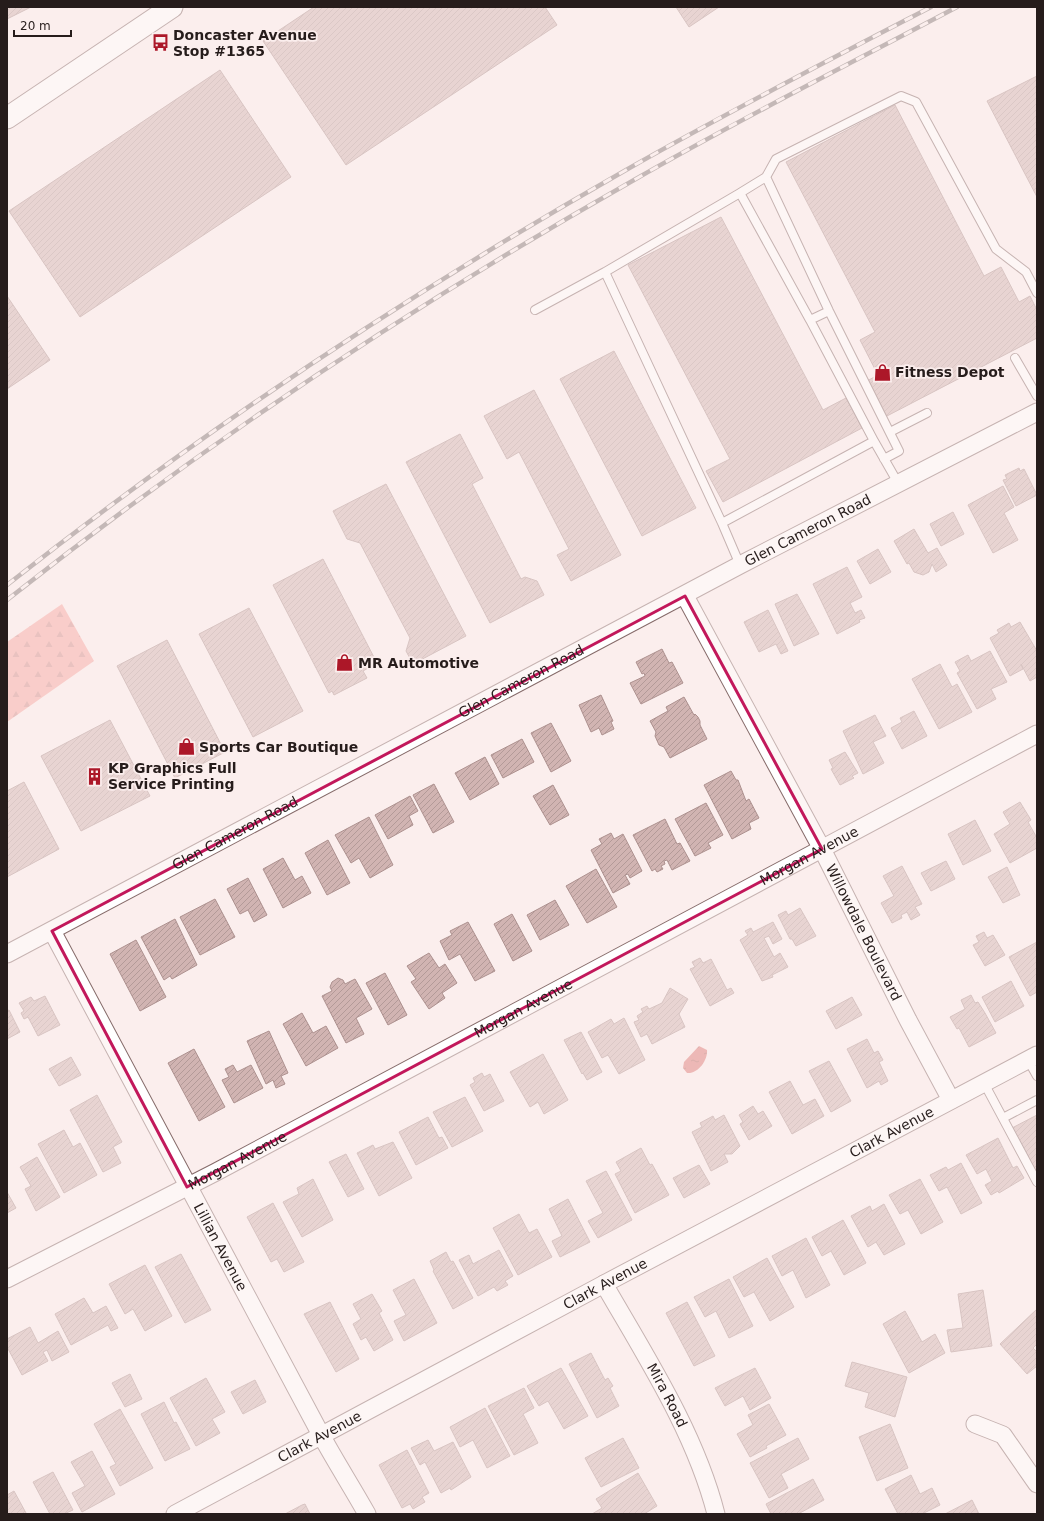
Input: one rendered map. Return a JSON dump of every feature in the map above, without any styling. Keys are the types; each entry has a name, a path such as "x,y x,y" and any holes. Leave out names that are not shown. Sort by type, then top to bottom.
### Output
{"street":[{"path":"7,118 172,7"},
{"name":"Glen Cameron Road","path":"7,954 685,596 740,565 1037,412"},
{"name":"Willowdale Boulevard","path":"685,596 822,849 908,1020 951,1100"},
{"name":"Morgan Avenue","path":"7,1279 187,1187 1037,734"},
{"name":"Lillian Avenue","path":"52,931 187,1187 225,1254 321,1435 367,1514"},
{"name":"Clark Avenue","path":"174,1514 1032,1057"},
{"name":"Mira Road","path":"604,1284 689,1438 709,1487 716,1514"},
{"path":"974,1424 1003,1435 1037,1484"}],"lane":[{"path":"535,310 604,272 766,177 776,159 901,96 916,102 996,249 1026,272 1037,293"},
{"path":"766,177 829,311 899,451 884,459"},
{"path":"740,193 898,483"},
{"path":"604,272 722,523 740,565"},
{"path":"810,320 829,311"},
{"path":"1016,358 1037,396"},
{"path":"890,432 927,413"},
{"path":"722,523 874,441"},
{"path":"1032,1057 1037,1076"},
{"path":"984,1083 1037,1182"},
{"path":"1003,1118 1037,1100"}],"highlighted area":[{"path":"685,596 822,849 187,1187 52,931"}],"green space":[{"path":"62,604 94,661 7,722 7,642"}],"water":[{"path":"699,1046 707,1050 706,1058 702,1066 691,1073 687,1073 683,1068 684,1062"}],"building":[{"path":"7,7 31,7 7,19"},
{"path":"314,7 545,7 557,25 346,165 263,41"},
{"path":"676,7 719,7 689,27"},
{"path":"220,70 291,177 80,317 9,211"},
{"path":"1037,76 1037,197 987,101"},
{"path":"895,105 984,276 1001,267 1019,302 1030,296 1037,310 1037,338 885,417 867,381 878,375 860,340 875,332 786,162"},
{"path":"721,217 823,410 846,398 862,428 723,502 706,471 730,459 628,265"},
{"path":"7,296 50,360 7,389"},
{"path":"614,351 696,508 642,536 560,379"},
{"path":"534,390 621,555 571,581 557,555 569,549 519,452 507,459 484,416"},
{"path":"460,434 483,478 472,484 521,579 525,577 537,581 544,595 490,623 406,462"},
{"path":"1019,468 1020,471 1024,469 1037,495 1016,506 1003,480 1007,479 1005,475"},
{"path":"386,484 466,636 413,664 406,651 410,638 360,543 347,539 333,511"},
{"path":"1003,486 1014,507 1004,513 1018,540 993,553 968,505"},
{"path":"953,512 964,534 941,546 930,524"},
{"path":"914,529 928,553 937,548 947,565 936,572 932,564 929,572 923,575 914,572 909,563 907,564 894,541"},
{"path":"878,549 891,572 870,584 857,561"},
{"path":"323,559 377,663 363,671 367,678 334,695 332,691 329,693 273,585"},
{"path":"847,567 862,597 850,603 855,613 861,610 865,618 859,620 860,622 837,634 813,584"},
{"path":"797,594 819,634 794,646 775,604"},
{"path":"249,608 303,711 253,737 199,634"},
{"path":"768,610 788,651 781,654 776,644 759,652 744,622"},
{"path":"1020,622 1037,651 1037,677 1030,681 1021,664 1023,669 1010,676 990,638 999,633 997,630 1009,623 1011,627"},
{"path":"167,640 225,752 175,778 117,666"},
{"path":"662,649 669,663 672,662 683,683 641,704 630,683 645,676 644,673 642,674 636,662"},
{"path":"990,651 1007,682 991,689 996,699 977,709 957,673 960,671 955,662 968,655 971,661"},
{"path":"940,664 952,687 957,684 972,712 939,729 912,679"},
{"path":"601,695 613,721 611,722 614,729 602,735 599,728 591,732 579,705"},
{"path":"684,697 694,715 695,714 698,717 707,739 670,758 664,747 659,745 655,736 656,732 650,721 668,711 666,707"},
{"path":"914,711 927,736 902,749 891,728 902,722 900,718"},
{"path":"875,715 886,736 873,742 884,763 863,774 843,731"},
{"name":"KP Graphics Full Service Printing","path":"110,720 150,796 81,831 41,756"},
{"path":"551,723 571,761 551,772 531,733"},
{"path":"522,739 534,762 503,778 491,755"},
{"path":"845,752 858,773 852,776 854,778 840,785 831,769 833,768 829,760"},
{"path":"485,757 499,784 470,800 455,773"},
{"path":"731,771 736,780 738,780 746,801 749,799 759,818 749,823 751,829 732,839 704,785"},
{"path":"24,782 59,849 7,877 7,791"},
{"path":"434,784 454,822 433,833 413,795"},
{"path":"553,785 569,815 550,825 533,796"},
{"path":"410,796 418,811 409,816 413,825 388,839 375,815"},
{"path":"1020,802 1031,820 1028,822 1037,838 1037,848 1010,863 994,834 1010,824 1003,812"},
{"path":"706,803 723,835 708,843 711,848 695,856 675,819"},
{"path":"369,817 393,865 370,878 359,858 351,863 335,835"},
{"path":"665,819 677,844 680,843 690,861 672,870 667,860 664,861 665,864 661,866 663,869 657,872 655,869 652,871 633,835"},
{"path":"975,820 991,851 963,865 948,834"},
{"path":"611,833 614,839 623,834 642,871 630,878 628,874 625,875 630,884 613,893 591,850 602,844 599,839"},
{"path":"328,840 350,883 327,895 305,853"},
{"path":"283,858 295,880 302,876 311,893 283,908 263,869"},
{"path":"946,861 955,879 931,891 921,873"},
{"path":"902,866 922,904 915,907 920,915 911,920 907,912 901,915 902,918 892,923 881,903 894,896 883,876"},
{"path":"1007,867 1020,895 1003,903 988,877"},
{"path":"596,869 617,907 587,923 566,886"},
{"path":"248,878 267,915 254,922 248,910 240,914 227,889"},
{"path":"215,899 235,937 200,955 180,917"},
{"path":"555,900 569,925 540,940 527,915"},
{"path":"800,908 816,936 796,946 792,939 790,939 778,915 786,911 788,915"},
{"path":"512,914 532,951 513,961 494,924"},
{"path":"175,919 197,965 172,979 170,976 164,980 141,937"},
{"path":"468,922 495,971 475,981 460,954 449,960 440,941 452,935 450,931"},
{"path":"773,922 782,939 773,944 769,936 764,938 774,957 780,953 788,967 772,975 773,977 762,981 740,940 748,935 745,931 751,928 753,932"},
{"path":"984,932 987,938 993,935 1005,955 985,966 973,945 979,942 976,936"},
{"path":"136,940 166,997 140,1011 110,954"},
{"path":"1037,942 1037,992 1030,996 1009,957"},
{"path":"429,953 439,968 445,964 457,983 442,993 445,998 429,1009 411,982 416,979 407,966"},
{"path":"700,958 703,963 711,959 727,990 731,988 734,993 710,1006 690,969 695,967 692,962"},
{"path":"385,973 407,1015 388,1025 366,983"},
{"path":"338,978 343,980 345,984 355,979 372,1009 356,1018 364,1034 346,1043 322,996 332,991 330,987 332,982"},
{"path":"1011,981 1024,1006 995,1022 982,997"},
{"path":"670,988 688,999 679,1014 685,1027 652,1044 647,1034 641,1037 634,1022 639,1020 637,1016 643,1012 641,1009 647,1006 649,1009 662,1003"},
{"path":"971,995 975,1003 978,1002 996,1033 969,1047 959,1028 957,1029 950,1017 965,1009 961,1000"},
{"path":"45,996 60,1025 38,1036 28,1017 24,1019 21,1013 24,1011 19,1003 31,997 34,1001"},
{"path":"852,997 862,1015 836,1029 826,1011"},
{"path":"9,1010 20,1032 7,1039 7,1011"},
{"path":"302,1013 313,1033 326,1026 338,1048 306,1066 283,1024"},
{"path":"624,1018 645,1060 619,1074 608,1055 602,1058 588,1032 611,1019 614,1024"},
{"path":"269,1031 288,1073 281,1076 285,1084 276,1088 273,1080 266,1084 247,1041"},
{"path":"581,1032 602,1072 587,1080 583,1073 582,1074 564,1040"},
{"path":"867,1039 874,1053 878,1051 883,1060 879,1062 888,1081 881,1085 879,1081 867,1088 847,1049"},
{"path":"194,1049 225,1107 199,1121 168,1063"},
{"path":"543,1054 568,1100 544,1114 538,1102 530,1107 510,1072"},
{"path":"71,1057 81,1075 59,1086 49,1069"},
{"path":"829,1061 851,1101 831,1112 809,1071"},
{"path":"233,1065 237,1072 251,1065 263,1088 234,1103 222,1080 229,1077 225,1069"},
{"path":"482,1073 484,1077 490,1074 504,1101 484,1111 470,1085 475,1082 473,1078"},
{"path":"790,1081 803,1105 815,1099 824,1116 792,1134 769,1092"},
{"path":"97,1095 122,1142 113,1147 121,1163 103,1172 70,1110"},
{"path":"465,1097 483,1131 452,1147 433,1112"},
{"path":"753,1106 758,1114 763,1111 772,1126 749,1140 740,1124 743,1122 739,1115"},
{"path":"724,1115 740,1146 732,1154 724,1154 728,1162 711,1171 692,1132 702,1127 700,1123 713,1116 715,1120"},
{"path":"1037,1115 1037,1173 1012,1128"},
{"path":"428,1117 439,1138 442,1137 448,1148 416,1165 399,1132"},
{"path":"64,1130 73,1147 80,1143 97,1175 64,1193 38,1144"},
{"path":"998,1138 1013,1168 1017,1166 1024,1178 999,1193 998,1191 991,1195 985,1185 992,1181 986,1169 977,1174 966,1155"},
{"path":"393,1142 412,1178 379,1196 357,1153 373,1145 375,1149"},
{"path":"641,1148 650,1165 652,1164 669,1195 635,1213 615,1174 621,1171 616,1162"},
{"path":"346,1154 364,1189 348,1197 329,1162"},
{"path":"37,1157 60,1197 36,1211 25,1189 31,1186 20,1167"},
{"path":"961,1163 982,1203 961,1214 947,1187 939,1191 930,1175 946,1167 948,1170"},
{"path":"699,1165 710,1184 684,1198 673,1178"},
{"path":"606,1171 632,1220 598,1238 588,1221 603,1213 586,1181"},
{"path":"313,1179 333,1220 302,1237 283,1202 299,1194 297,1188"},
{"path":"920,1179 943,1222 921,1234 908,1210 900,1214 889,1195"},
{"path":"7,1192 16,1208 7,1213"},
{"path":"568,1199 590,1242 560,1257 552,1241 562,1236 549,1209"},
{"path":"273,1203 304,1262 284,1272 277,1259 271,1262 247,1217"},
{"path":"884,1204 905,1244 884,1255 876,1242 868,1247 851,1216 870,1206 872,1211"},
{"path":"519,1214 529,1233 537,1229 552,1257 518,1275 493,1228"},
{"path":"843,1220 866,1263 844,1275 831,1251 822,1256 812,1237"},
{"path":"806,1238 830,1285 806,1298 793,1270 782,1276 772,1256"},
{"path":"499,1250 513,1276 505,1281 508,1285 497,1291 494,1287 478,1296 459,1260 469,1255 473,1264"},
{"path":"446,1252 451,1262 453,1261 473,1298 453,1309 433,1271 434,1270 430,1261"},
{"path":"181,1254 211,1310 185,1323 155,1267"},
{"path":"767,1258 794,1307 770,1321 754,1292 744,1297 733,1277"},
{"path":"145,1265 172,1316 145,1331 133,1309 125,1314 109,1284"},
{"path":"414,1279 437,1323 404,1341 394,1321 406,1315 393,1290"},
{"path":"729,1279 753,1326 729,1338 716,1311 705,1317 694,1297"},
{"path":"983,1290 992,1346 951,1352 947,1330 963,1328 958,1294"},
{"path":"372,1294 382,1311 379,1313 393,1340 374,1351 366,1337 361,1340 353,1324 361,1319 353,1304"},
{"path":"84,1298 93,1313 106,1306 118,1328 111,1331 108,1325 71,1345 55,1314"},
{"path":"330,1302 359,1359 336,1372 304,1314"},
{"path":"687,1302 715,1356 694,1366 666,1313"},
{"path":"1037,1309 1037,1344 1033,1348 1037,1352 1037,1366 1027,1374 1000,1344"},
{"path":"905,1311 922,1342 935,1334 945,1353 909,1373 883,1324"},
{"path":"30,1327 38,1343 58,1331 69,1352 52,1361 47,1350 43,1352 48,1361 22,1375 7,1347 7,1339"},
{"path":"591,1353 605,1380 608,1378 613,1386 610,1388 619,1406 597,1418 569,1364"},
{"path":"852,1362 907,1377 895,1417 865,1407 869,1393 845,1386"},
{"path":"561,1368 588,1416 564,1429 548,1401 539,1406 527,1386"},
{"path":"755,1368 771,1398 750,1410 743,1396 725,1406 715,1388"},
{"path":"130,1374 142,1399 125,1407 112,1383"},
{"path":"206,1378 225,1412 212,1419 220,1433 196,1446 170,1398"},
{"path":"255,1380 266,1402 243,1414 231,1392"},
{"path":"524,1388 534,1408 523,1414 538,1443 514,1455 488,1406"},
{"path":"164,1402 174,1423 176,1422 190,1449 165,1461 141,1414"},
{"path":"769,1404 786,1435 750,1457 737,1434 753,1425 748,1415"},
{"path":"485,1408 510,1456 487,1468 473,1440 460,1447 450,1427"},
{"path":"120,1409 153,1468 120,1486 110,1467 116,1464 94,1424"},
{"path":"890,1424 908,1468 877,1481 859,1437"},
{"path":"623,1438 639,1468 601,1487 585,1458"},
{"path":"798,1438 809,1459 781,1474 788,1488 769,1498 750,1463"},
{"path":"428,1440 434,1451 453,1442 471,1477 451,1490 450,1488 441,1493 425,1462 420,1465 411,1448"},
{"path":"407,1450 429,1493 422,1497 425,1502 413,1509 410,1504 402,1508 379,1465"},
{"path":"92,1451 115,1494 82,1512 72,1493 85,1486 71,1462"},
{"path":"53,1472 73,1510 64,1514 50,1514 33,1482"},
{"path":"638,1473 657,1506 644,1514 592,1514 602,1508 596,1499"},
{"path":"911,1475 920,1494 932,1488 940,1505 922,1514 898,1514 885,1489"},
{"path":"813,1479 824,1500 798,1514 771,1514 766,1504"},
{"path":"14,1491 26,1514 7,1514 7,1495"},
{"path":"972,1500 979,1514 945,1514"},
{"path":"305,1504 310,1514 285,1514 302,1505"}],"railway":[{"path":"7,585 156,472 232,418 309,366 466,265 626,170 778,87 931,7"},
{"path":"7,600 157,486 234,431 391,326 471,276 552,227 674,157 754,113 957,7"}],"place":[{"name":"Doncaster Avenue Stop #1365","path":"160,43"},
{"name":"Fitness Depot","path":"882,372"},
{"name":"MR Automotive","path":"345,663"},
{"name":"Sports Car Boutique","path":"186,747"},
{"name":"KP Graphics Full Service Printing","path":"95,776"}]}
